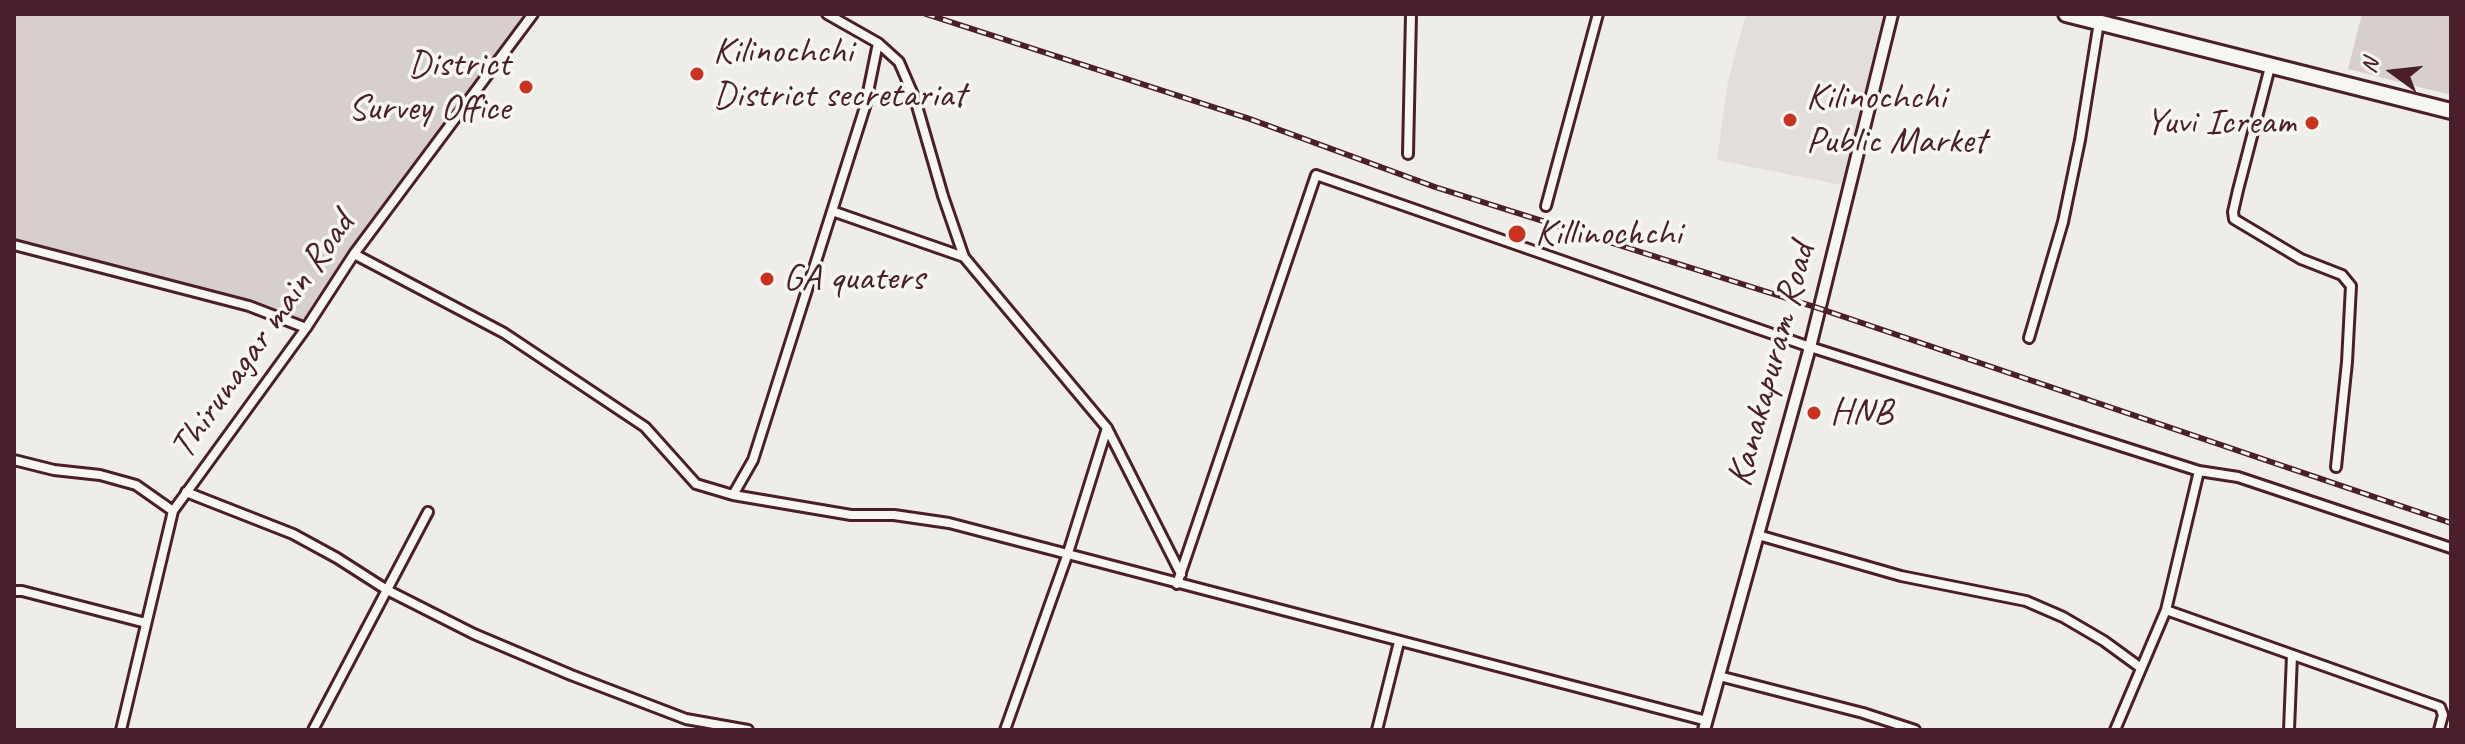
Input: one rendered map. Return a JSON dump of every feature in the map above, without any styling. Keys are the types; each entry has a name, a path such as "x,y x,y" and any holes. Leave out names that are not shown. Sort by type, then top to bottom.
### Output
{"highway":[{"path":"2066,14 2451,111"}],"street":[{"name":"Thirunagar main Road","path":"121,730 173,511 306,328 354,254 533,14"},
{"path":"827,14 878,43 899,62 915,99 964,257 1107,428 1181,574"},
{"path":"1408,154 1411,14"},
{"path":"1546,206 1598,14"},
{"name":"Kanakapuram Road","path":"1706,726 1810,347 1892,14"},
{"path":"2029,338 2063,222 2099,22"},
{"path":"733,495 753,460 865,107 878,43"},
{"path":"2270,67 2238,190 2234,219 2301,259 2342,275 2351,286 2336,467"},
{"path":"1177,584 1316,175 1810,347 2199,471 2238,477 2451,548"},
{"path":"832,211 964,257"},
{"path":"14,245 249,306 306,328"},
{"path":"354,254 504,333 645,427 696,484 733,495 851,515 894,515 949,523 1706,726"},
{"path":"1005,730 1067,556 1107,428"},
{"path":"14,460 54,470 100,475 136,485 173,511"},
{"path":"2115,730 2166,610 2199,471"},
{"path":"186,492 293,534 387,590 488,640 686,719 748,730"},
{"path":"324,730 314,728 428,512"},
{"path":"1758,535 1901,576 2026,601 2063,617 2141,668"},
{"path":"14,591 146,623"},
{"path":"2166,610 2440,707 2443,715 2439,730"},
{"path":"1377,730 1399,642"},
{"path":"2289,730 2292,655"},
{"path":"1719,676 1863,713 1915,730"},
{"path":"679,730 686,719"}],"shaded area":[{"path":"14,14 536,14 306,328 14,247"},
{"name":"Kilinochchi Public Market","path":"1746,14 1883,14 1842,185 1717,160 1728,81"},
{"path":"2362,14 2451,14 2451,95 2348,69"}],"railway":[{"path":"926,14 1250,119 1435,187 1818,308 2451,523"}],"place":[{"name":"Kilinochchi District secretariat","path":"697,74"},
{"name":"District Survey Office","path":"526,87"},
{"name":"Kilinochchi Public Market","path":"1790,120"},
{"name":"Yuvi Icream","path":"2312,123"},
{"name":"Killinochchi","path":"1517,234"},
{"name":"GA quaters","path":"767,279"},
{"name":"HNB","path":"1814,413"}]}
